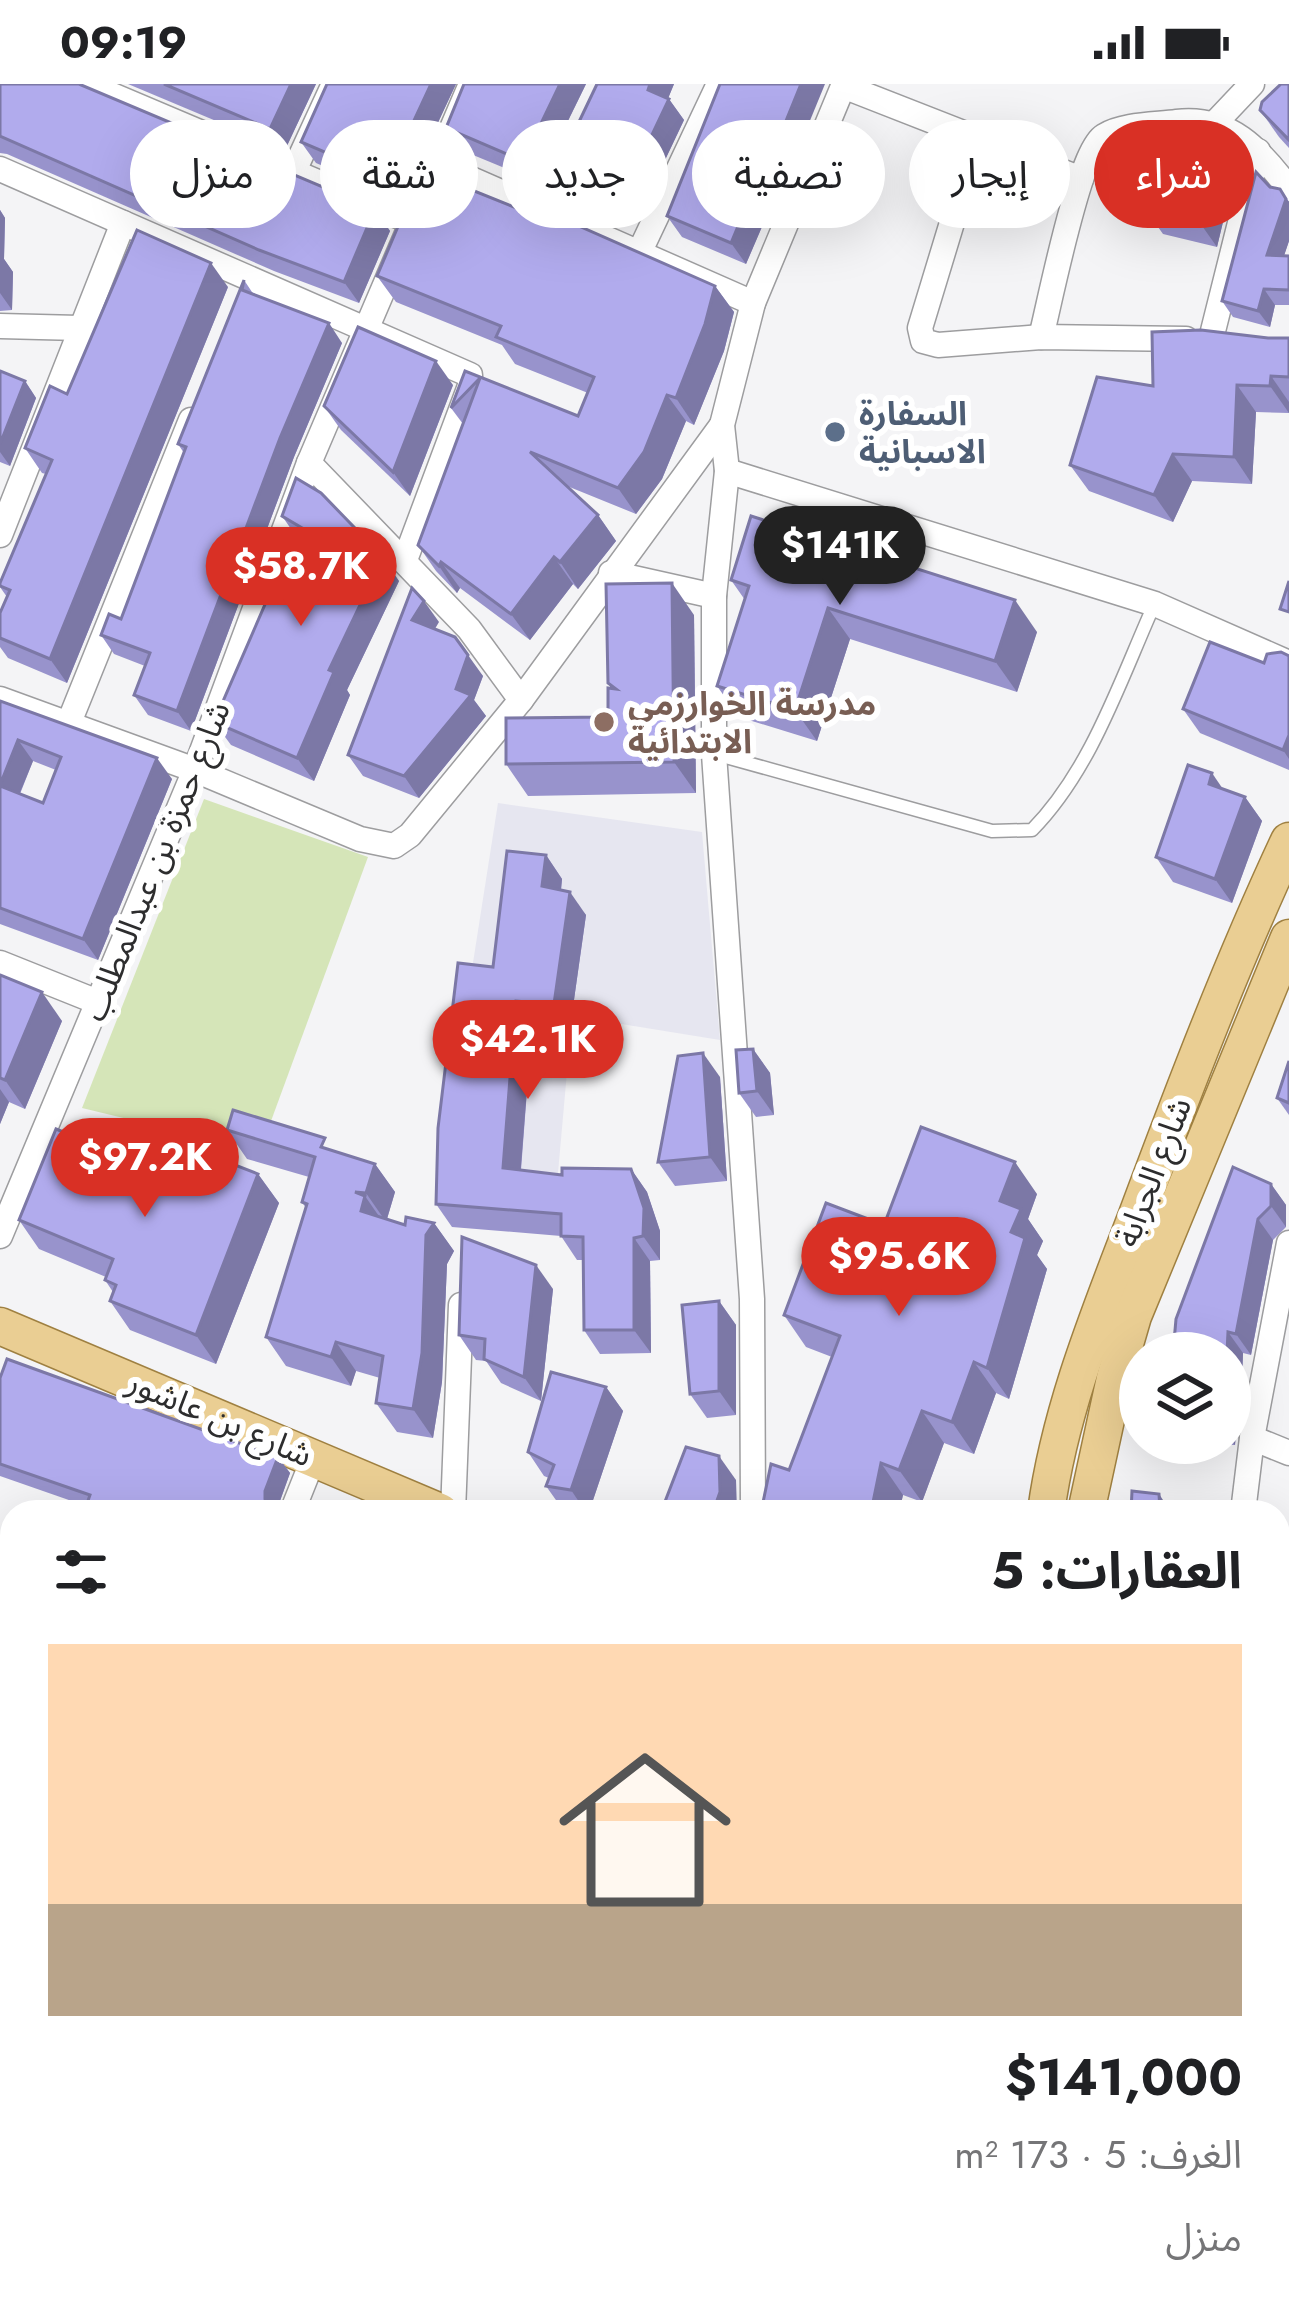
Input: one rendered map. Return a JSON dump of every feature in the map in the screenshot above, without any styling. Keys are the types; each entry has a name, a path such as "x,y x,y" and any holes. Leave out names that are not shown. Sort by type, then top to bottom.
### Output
{"main road":[{"name":"شارع الجرابة","path":"1048,1500 1065,1413 1105,1299 1175,1113 1289,841"},
{"name":"شارع الجرابة","path":"1089,1500 1132,1316 1289,938"},
{"name":"شارع بن عاشور","path":"0,1326 413,1500"}],"street":[{"path":"296,166 334,84"},
{"name":"شارع حمزة بن عبدالمطلب","path":"456,120 471,84"},
{"path":"640,251 719,84"},
{"path":"1218,120 1252,84"},
{"path":"753,1500 752,1299 714,754 714,596 727,471 722,425 753,302 844,85 934,120"},
{"path":"102,87 175,120"},
{"path":"1041,337 1081,178 1094,145"},
{"path":"1254,148 1289,189"},
{"path":"952,228 920,337 938,345 1041,337 1223,341 1258,151"},
{"path":"0,169 123,223 244,289 364,329 464,371 472,380 405,560"},
{"path":"1070,174 1081,178"},
{"path":"0,535 123,223"},
{"name":"شارع حمزة بن عبدالمطلب","path":"0,1236 195,770 309,463 409,228"},
{"path":"582,228 753,302"},
{"path":"0,326 80,328"},
{"path":"68,725 197,406"},
{"path":"0,699 195,770 360,839 394,846 410,835 520,700 722,425"},
{"path":"309,463 469,629 520,700"},
{"path":"727,471 1154,604 1289,664"},
{"path":"611,574 714,596"},
{"path":"0,963 100,1003"},
{"path":"1244,1500 1289,1244"},
{"path":"453,1500 462,1288"},
{"path":"1252,1438 1289,1453"},
{"path":"297,1500 314,1457"}],"lane":[{"path":"714,754 992,832 1032,830 1095,739 1154,604"}],"shaded area":[{"path":"498,803 702,832 720,1040 572,1016 557,1184 441,1167"}],"green space":[{"path":"204,799 368,857 260,1151 82,1108"}],"building":[{"path":"0,84 79,84 164,120 130,120 130,193 0,136"},
{"path":"164,84 291,84 274,120 249,120"},
{"path":"327,84 431,84 414,120 320,120 320,150 301,142"},
{"path":"464,84 560,84 543,120 502,120 502,152 478,142 478,120 449,120"},
{"path":"597,84 650,84 648,90 669,99 659,120 580,120"},
{"path":"720,84 801,84 786,120 706,120"},
{"path":"1281,84 1289,84 1289,140 1260,110"},
{"path":"692,154 692,227 668,214"},
{"path":"1256,172 1286,199 1267,255 1289,256 1289,290 1264,289 1258,311 1222,301 1241,228 1254,228"},
{"path":"296,176 320,186 320,228 367,228 344,282 209,228 296,228"},
{"path":"478,192 502,202 502,228 583,228 715,286 676,398 667,395 644,452 618,488 530,452 598,515 560,562 554,557 511,614 441,562 439,566 418,545 480,378 451,408 465,371 578,416 594,377 496,337 501,326 377,276 397,228 478,228"},
{"path":"695,228 737,228 731,243"},
{"path":"137,230 211,263 50,659 0,638 0,613 10,590 0,583 52,460 25,448 50,386 67,394"},
{"path":"244,280 242,290 329,323 280,438 177,711 134,695 150,653 101,635 109,614 121,619 186,447 178,444"},
{"path":"358,327 436,361 393,472 324,406"},
{"path":"1201,330 1289,338 1289,377 1271,376 1270,386 1237,385 1234,457 1173,454 1154,495 1070,465 1097,377 1153,386 1152,332"},
{"path":"0,371 25,381 0,444"},
{"path":"296,478 321,493 383,557 329,670 334,672 297,758 214,722 270,593 278,596 314,535 282,516"},
{"path":"751,516 1015,600 995,661 828,608 795,710 717,686 749,586 731,580"},
{"path":"1289,581 1289,612 1280,609"},
{"path":"672,583 674,762 506,764 506,718 608,717 608,688 616,689 608,683 606,584"},
{"path":"412,588 424,601 412,620 455,637 468,655 456,689 471,695 404,776 348,755"},
{"path":"1210,642 1264,663 1267,654 1289,656 1289,735 1283,750 1183,709"},
{"path":"0,701 157,758 83,939 0,908 0,786 43,803 61,757 18,740 0,785"},
{"path":"1188,765 1212,773 1209,784 1245,797 1215,879 1156,857"},
{"path":"507,851 546,855 542,886 570,892 554,1004 516,1001 503,1168 562,1175 562,1168 631,1169 644,1208 643,1236 634,1238 634,1330 584,1330 583,1237 561,1236 561,1214 436,1204 438,1128 458,963 493,967"},
{"path":"0,975 42,992 5,1080 0,1078"},
{"path":"753,1049 757,1091 739,1093 736,1050"},
{"path":"703,1053 710,1157 658,1162 678,1056"},
{"path":"1289,1061 1289,1103 1277,1098"},
{"path":"233,1110 325,1138 321,1147 375,1164 366,1193 355,1192 365,1196 361,1211 405,1225 406,1217 434,1223 426,1235 422,1353 413,1409 376,1403 383,1356 336,1342 331,1357 266,1337 307,1204 302,1202 315,1157 227,1130"},
{"path":"921,1127 1015,1162 1000,1201 1021,1209 1011,1232 1025,1238 987,1368 974,1362 952,1422 922,1411 899,1470 881,1463 873,1500 764,1500 771,1464 789,1470 840,1336 784,1315 826,1203 884,1225"},
{"path":"56,1129 148,1167 160,1136 258,1174 196,1335 110,1301 116,1285 105,1280 113,1259 19,1220"},
{"path":"1233,1167 1271,1184 1271,1206 1258,1219 1236,1332 1175,1332"},
{"path":"462,1237 536,1265 524,1377 484,1359 485,1339 459,1335"},
{"path":"719,1301 719,1391 690,1394 682,1305"},
{"path":"7,1359 278,1457 266,1500 88,1500 90,1495 0,1464 0,1378"},
{"path":"551,1372 606,1387 571,1490 546,1486 554,1465 528,1452"},
{"path":"686,1447 719,1456 717,1500 666,1500"},
{"path":"1132,1491 1159,1494 1159,1500 1132,1500"}],"place":[{"name":"السفارة الاسبانية","path":"835,432"},
{"name":"مدرسة الخوارزمي الابتدائية","path":"604,722"}]}
